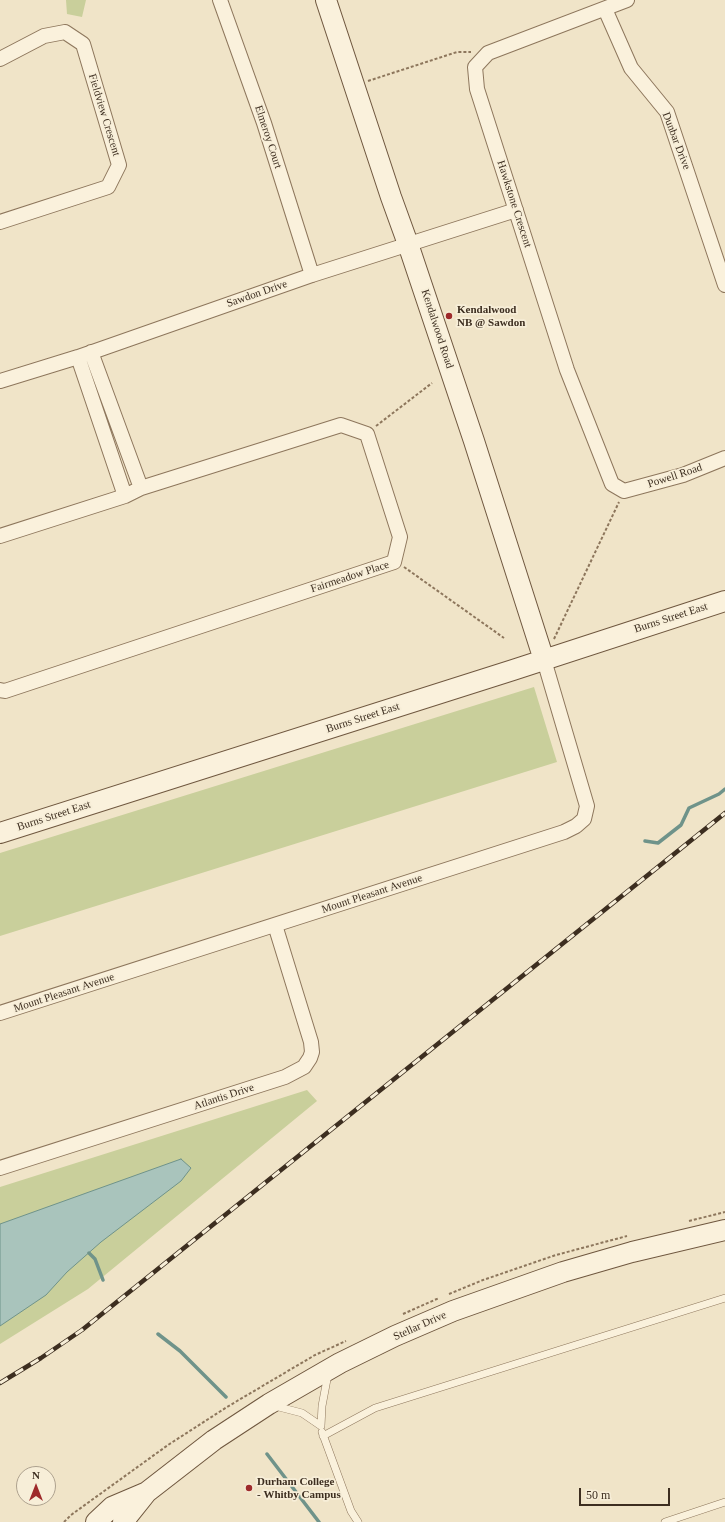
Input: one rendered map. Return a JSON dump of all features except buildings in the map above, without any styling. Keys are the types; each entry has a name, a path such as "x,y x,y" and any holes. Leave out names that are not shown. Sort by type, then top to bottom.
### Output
{"street":[{"name":"Elmeroy Court","path":"220,0 264,123 312,275"},
{"name":"Kendalwood Road","path":"326,0 474,441 544,660"},
{"name":"Hawkstone Crescent","path":"624,491 612,484 570,377 477,89 475,67 488,53 626,0"},
{"name":"Dunbar Drive","path":"605,9 631,68 667,112 725,285"},
{"name":"Fieldview Crescent","path":"0,59 44,36 65,32 83,44 119,165 108,187 0,222"},
{"name":"Sawdon Drive","path":"0,381 78,357 312,275 516,210"},
{"path":"91,352 141,488"},
{"path":"78,357 125,496"},
{"path":"0,536 125,496 141,488 341,425 366,434"},
{"name":"Fairmeadow Place","path":"0,690 5,691 394,562 400,537 366,434"},
{"name":"Powell Road","path":"624,491 683,475 725,458"},
{"name":"Burns Street East","path":"0,833 544,660 725,600"},
{"name":"Mount Pleasant Avenue","path":"0,1013 564,832 581,822 587,806 544,660"},
{"name":"Atlantis Drive","path":"0,1168 285,1077 304,1067 312,1052 311,1042 275,925"},
{"name":"Stellar Drive","path":"96,1522 112,1507 146,1492 214,1440 269,1404 328,1370 395,1336 453,1311 563,1272 618,1256 725,1231"},
{"name":"Stellar Drive","path":"123,1522 146,1492"}],"lane":[{"path":"323,1436 375,1408 725,1298"},
{"path":"328,1370 322,1406 321,1426 323,1436 351,1511 358,1522"},
{"path":"269,1404 302,1413 321,1426"},
{"path":"664,1522 725,1502"}],"path":[{"path":"354,86 457,52 488,53"},
{"path":"366,434 432,383"},
{"path":"544,660 582,583 624,491"},
{"path":"394,562 406,568 504,638"}],"green space":[{"path":"66,0 86,0 82,17 67,14"},
{"path":"534,687 557,762 0,936 0,853"},
{"path":"307,1090 317,1101 88,1289 0,1344 0,1187"}],"water":[{"path":"181,1159 191,1168 181,1181 101,1242 67,1272 46,1295 0,1326 0,1224"}],"waterway":[{"path":"645,841 658,843 681,825 689,808 719,794 725,789"},
{"path":"89,1253 95,1259 103,1280"},
{"path":"158,1334 180,1351 226,1397"},
{"path":"267,1454 319,1522"}],"railway":[{"path":"0,1383 41,1358 82,1330 725,813"}],"place":[{"name":"Kendalwood NB @ Sawdon","path":"449,316"},
{"name":"Durham College - Whitby Campus","path":"249,1488"}]}
